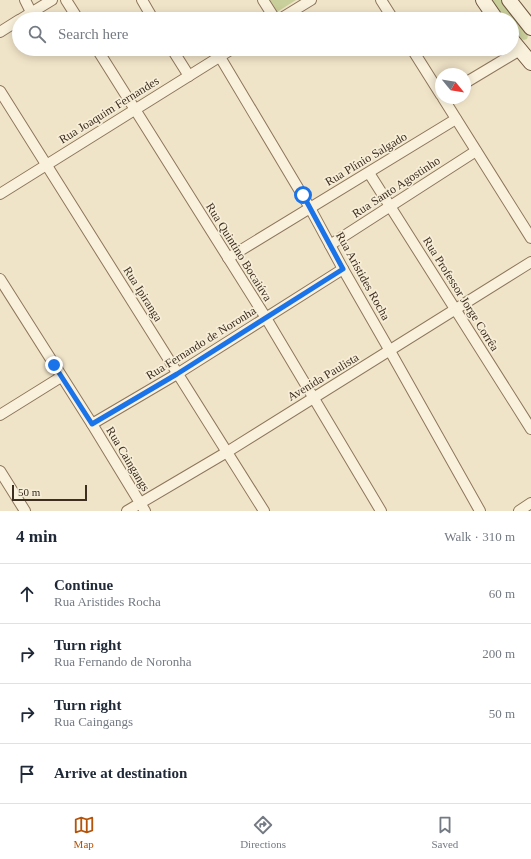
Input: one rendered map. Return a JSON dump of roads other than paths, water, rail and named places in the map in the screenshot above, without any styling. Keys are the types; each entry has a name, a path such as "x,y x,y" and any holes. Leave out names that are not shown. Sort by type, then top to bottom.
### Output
{"main road":[{"path":"483,0 491,12"},
{"path":"509,0 518,12"},
{"path":"519,13 531,28"},
{"path":"519,49 531,63"}],"street":[{"path":"25,0 31,12 52,0"},
{"path":"66,0 74,12"},
{"path":"142,0 149,12"},
{"path":"263,0 271,12"},
{"path":"291,12 311,0"},
{"path":"382,0 389,12"},
{"path":"0,32 12,25"},
{"name":"Rua Quintino Bocaiúva","path":"101,56 266,318 312,398 381,511"},
{"path":"176,56 189,76"},
{"path":"416,56 435,85"},
{"path":"471,79 501,56"},
{"name":"Rua Joaquim Fernandes","path":"0,194 220,57"},
{"name":"Rua Aristides Rocha","path":"220,57 310,208 480,511"},
{"name":"Rua Ipiranga","path":"0,91 264,511"},
{"path":"447,104 531,238"},
{"name":"Rua Plínio Salgado","path":"228,258 456,119"},
{"name":"Rua Santo Agostinho","path":"330,245 476,151"},
{"name":"Rua Professor Jorge Corrêa","path":"369,173 531,429"},
{"name":"Avenida Paulista","path":"127,511 142,507 312,398 390,351 531,262"},
{"name":"Rua Fernando de Noronha","path":"92,424 177,374 343,269"},
{"name":"Rua Caingangs","path":"0,279 92,424 142,507"},
{"path":"0,415 61,377"},
{"path":"0,471 25,511"},
{"path":"519,511 531,503"}]}
